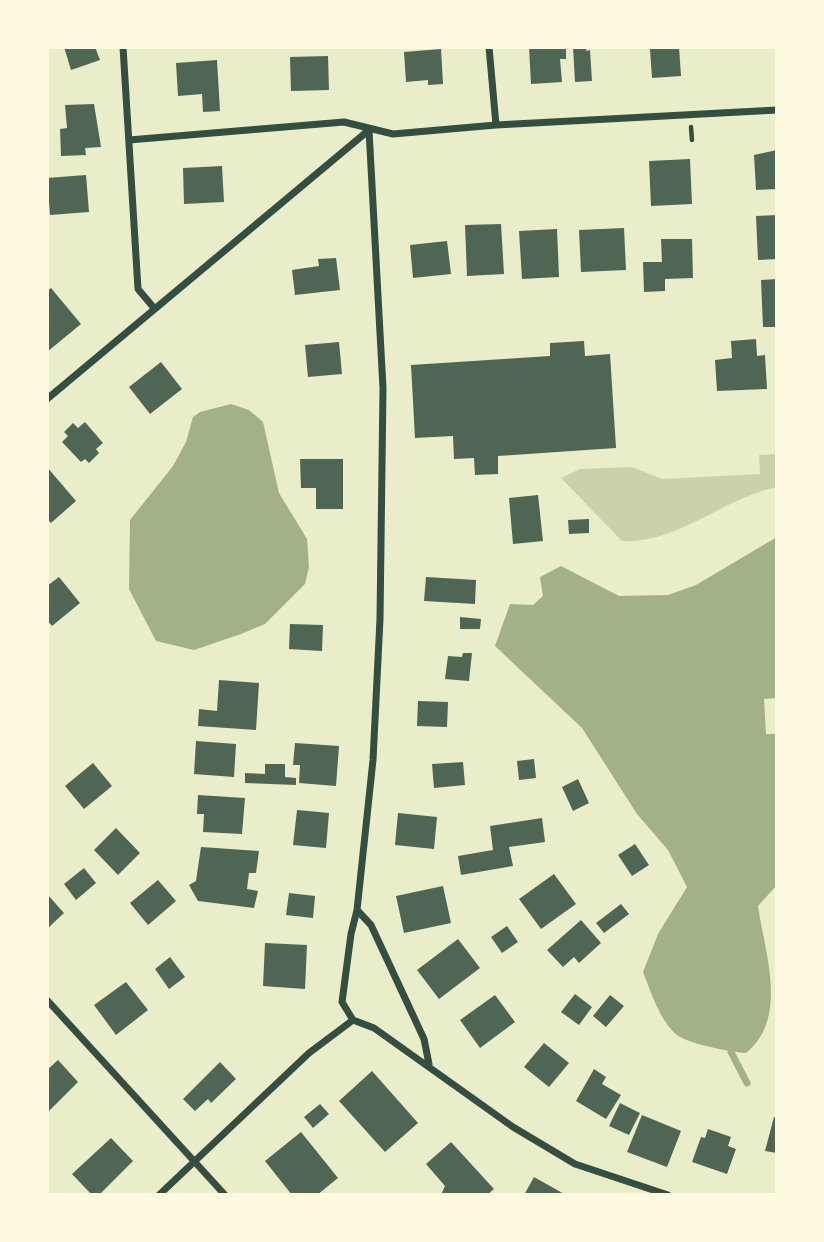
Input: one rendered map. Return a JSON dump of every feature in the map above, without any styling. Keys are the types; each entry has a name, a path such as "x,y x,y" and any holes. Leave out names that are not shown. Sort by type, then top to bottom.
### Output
{"street":[{"path":"123,47 138,289 154,308"},
{"path":"489,47 496,125"},
{"path":"129,140 344,122 393,134 496,125 777,110"},
{"path":"47,399 369,130"},
{"path":"369,130 382,364 380,619 373,760 357,910 342,1002 353,1020 374,1028 429,1064 513,1126 575,1164 599,1175 668,1195"},
{"path":"357,910 371,925 424,1039 429,1064"},
{"path":"47,1000 225,1195"},
{"path":"159,1195 309,1053 353,1020"}],"shaded area":[{"path":"231,404 249,410 263,422 279,493 307,539 309,567 305,584 265,624 194,650 156,641 129,589 130,520 173,466 186,442 193,417 200,412"},
{"path":"777,454 777,487 738,500 681,528 643,540 622,541 561,478 580,469 632,467 662,479 760,474 759,455"},
{"path":"777,537 777,698 764,699 766,734 777,734 777,885 758,906 769,964 771,1004 759,1039 746,1053 683,1038 666,1022 643,972 658,934 687,887 668,850 637,814 582,728 495,646 510,604 533,605 543,596 540,577 561,566 619,596 668,595 696,585"}],"building":[{"path":"64,47 95,47 100,60 71,70"},
{"path":"529,47 566,47 566,59 560,59 562,82 531,84"},
{"path":"573,47 587,47 586,51 590,50 592,81 575,82"},
{"path":"679,47 681,76 652,78 650,49"},
{"path":"441,49 443,84 428,85 428,80 406,82 404,52"},
{"path":"328,56 329,90 291,91 290,57"},
{"path":"217,60 220,111 203,112 202,94 178,96 176,63"},
{"path":"94,104 101,147 85,148 86,155 61,156 60,129 67,128 65,105"},
{"path":"777,150 777,189 756,190 754,155"},
{"path":"690,159 692,204 651,206 649,161"},
{"path":"222,166 224,202 184,204 183,168"},
{"path":"86,175 89,212 50,215 47,178"},
{"path":"777,215 777,259 758,260 756,216"},
{"path":"501,224 504,274 467,276 465,225"},
{"path":"624,228 626,270 581,272 579,230"},
{"path":"557,229 559,277 522,279 519,231"},
{"path":"661,239 692,239 693,278 665,279 665,291 644,292 643,262 662,262"},
{"path":"447,241 451,274 413,278 410,245"},
{"path":"336,258 340,290 295,295 292,270 319,266 318,259"},
{"path":"777,279 777,327 763,327 761,280"},
{"path":"51,288 81,324 47,352 47,291"},
{"path":"756,339 757,356 765,355 767,389 717,391 715,360 732,358 731,341"},
{"path":"584,341 585,356 610,354 616,448 498,456 498,474 475,475 474,458 454,459 453,436 415,438 411,365 550,356 550,343"},
{"path":"339,342 342,374 308,377 305,345"},
{"path":"161,362 182,389 150,414 129,387"},
{"path":"85,422 103,443 96,449 99,453 89,463 85,459 81,462 62,442 68,436 64,432 73,423 78,428"},
{"path":"300,459 343,459 343,509 316,509 316,488 301,488"},
{"path":"47,467 76,501 51,523 47,519"},
{"path":"538,495 543,541 513,544 509,498"},
{"path":"589,519 589,533 569,534 568,520"},
{"path":"59,577 80,603 52,626 47,620 47,586"},
{"path":"426,577 476,580 475,604 424,601"},
{"path":"460,617 481,619 480,629 460,629"},
{"path":"290,624 323,625 322,651 289,649"},
{"path":"463,653 472,653 469,681 445,679 448,656 462,657"},
{"path":"219,680 259,683 256,730 198,726 199,709 217,711"},
{"path":"418,701 448,702 447,727 417,726"},
{"path":"196,741 236,744 234,777 194,774"},
{"path":"295,743 339,746 336,786 299,783 300,765 293,765"},
{"path":"534,759 536,778 519,780 517,761"},
{"path":"463,762 465,785 434,788 432,764"},
{"path":"93,763 112,786 84,809 65,786"},
{"path":"265,764 285,764 285,777 296,778 296,785 245,783 245,773 265,774"},
{"path":"578,779 589,803 573,811 562,787"},
{"path":"198,795 245,798 242,834 203,832 204,814 197,814"},
{"path":"297,810 329,813 326,848 293,845"},
{"path":"398,813 437,817 434,849 395,845"},
{"path":"542,818 545,842 509,847 513,866 461,875 458,856 493,850 490,826"},
{"path":"116,828 140,853 118,875 94,850"},
{"path":"635,844 649,865 632,876 618,855"},
{"path":"201,847 259,851 256,873 249,873 247,889 258,891 254,908 198,901 189,885 196,881"},
{"path":"84,868 96,883 76,900 64,884"},
{"path":"554,874 576,904 541,929 519,899"},
{"path":"158,880 176,901 148,925 130,903"},
{"path":"443,886 451,923 404,933 396,896"},
{"path":"289,893 315,896 313,918 286,915"},
{"path":"47,894 64,913 47,929"},
{"path":"621,904 629,914 604,933 596,923"},
{"path":"581,920 601,943 579,963 574,957 563,967 547,950"},
{"path":"507,926 518,942 502,953 491,937"},
{"path":"458,939 480,968 439,999 417,970"},
{"path":"265,943 307,945 305,989 263,986"},
{"path":"170,957 185,977 169,989 155,969"},
{"path":"126,982 148,1010 116,1035 94,1005"},
{"path":"575,994 592,1007 579,1025 561,1012"},
{"path":"495,995 515,1022 480,1048 460,1020"},
{"path":"610,995 624,1006 606,1027 593,1016"},
{"path":"544,1043 569,1063 549,1087 524,1067"},
{"path":"58,1060 78,1082 47,1113 47,1070"},
{"path":"220,1062 236,1079 211,1103 208,1099 195,1111 183,1099"},
{"path":"594,1069 606,1077 602,1084 621,1095 606,1119 576,1101"},
{"path":"372,1071 418,1123 385,1152 339,1101"},
{"path":"620,1103 640,1113 629,1135 609,1126"},
{"path":"320,1104 329,1114 313,1128 304,1117"},
{"path":"642,1115 681,1131 667,1167 627,1152"},
{"path":"774,1117 777,1118 777,1153 765,1151"},
{"path":"708,1129 731,1137 728,1146 736,1149 727,1174 692,1162 701,1137 705,1138"},
{"path":"301,1132 338,1178 317,1195 292,1195 265,1161"},
{"path":"111,1138 133,1161 99,1195 92,1195 72,1174"},
{"path":"451,1142 494,1189 487,1195 441,1195 445,1186 426,1164"},
{"path":"534,1177 566,1195 524,1195"}],"waterway":[{"path":"731,1052 747,1083"}]}
